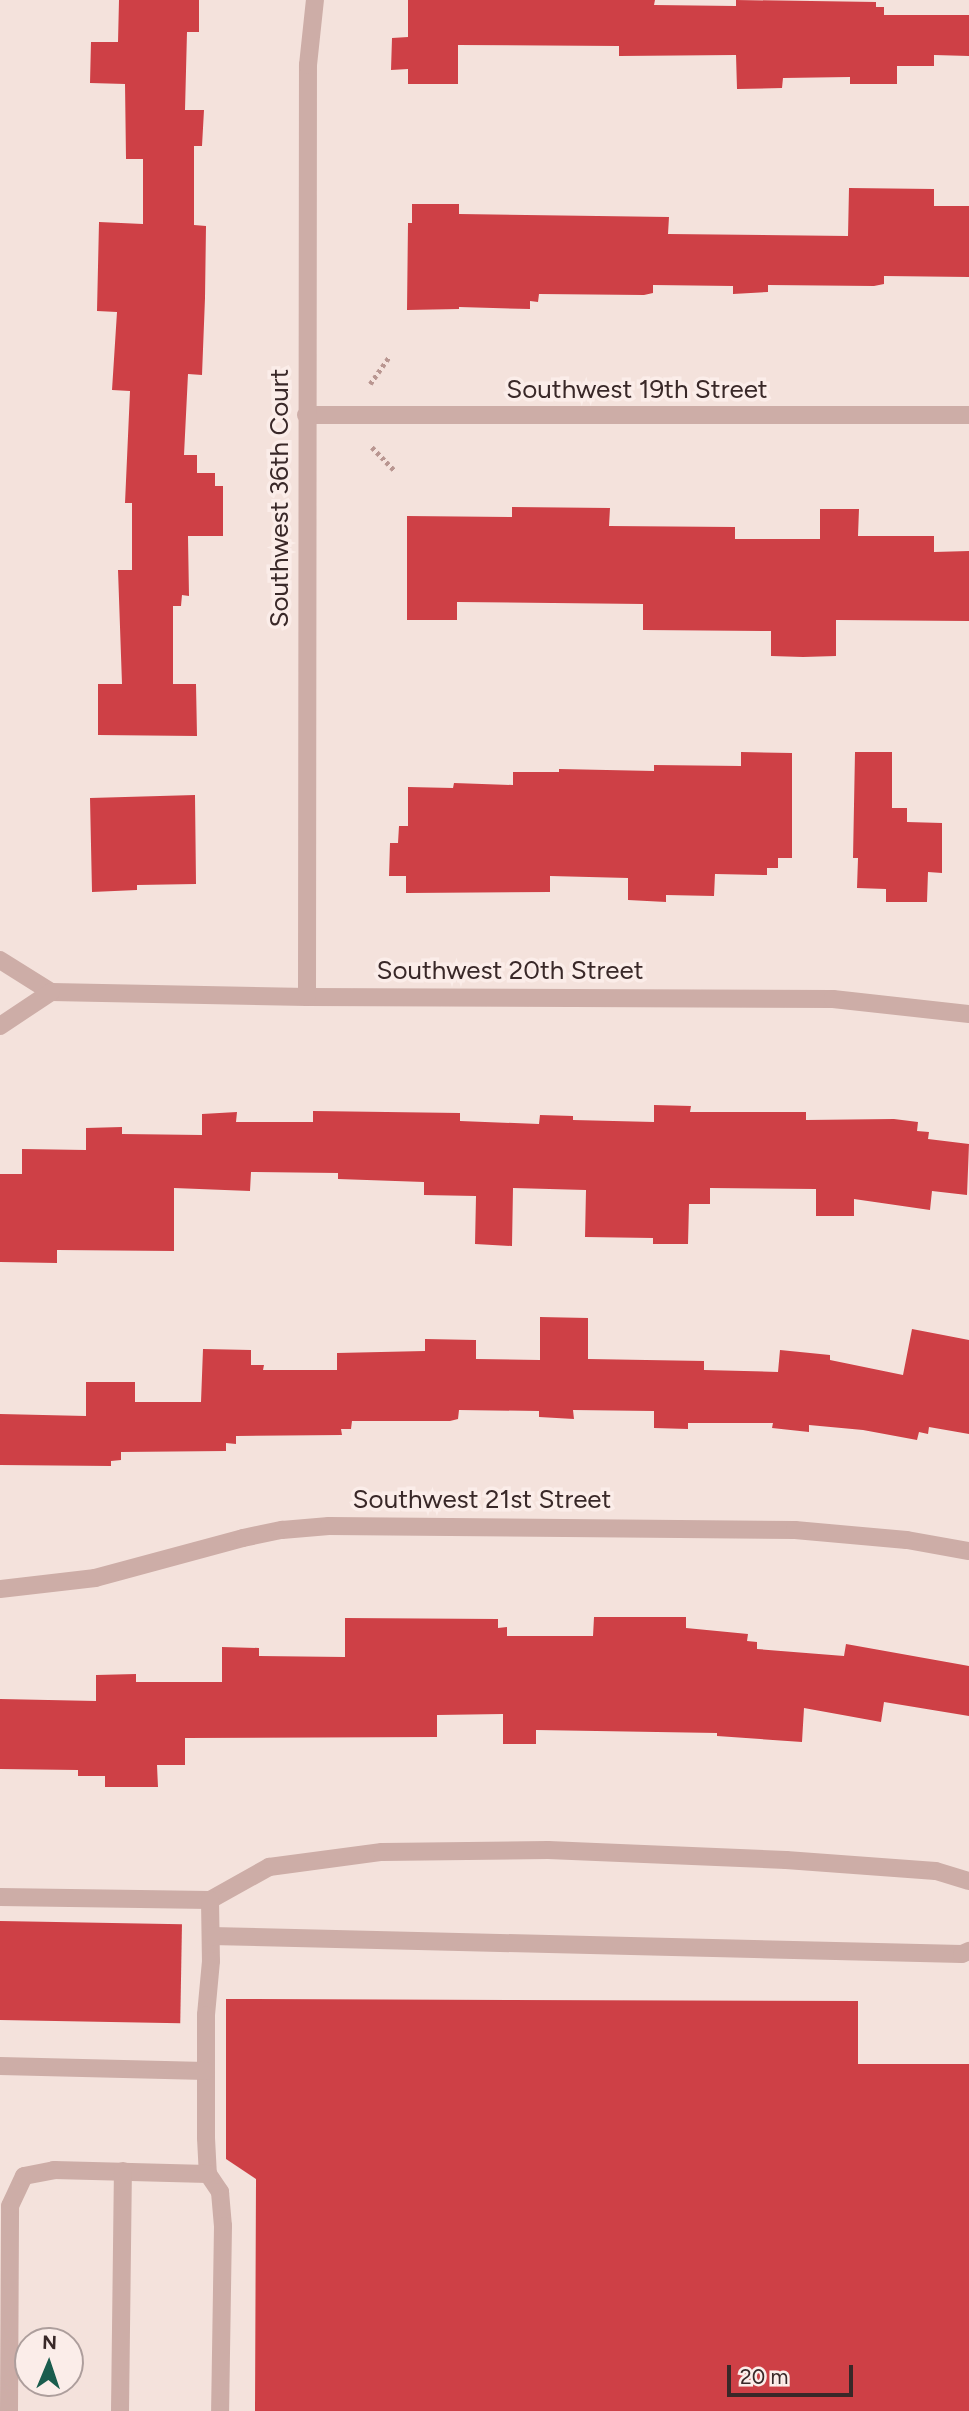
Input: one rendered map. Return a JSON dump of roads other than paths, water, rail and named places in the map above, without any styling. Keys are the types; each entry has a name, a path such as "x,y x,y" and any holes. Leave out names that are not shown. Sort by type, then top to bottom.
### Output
{"street":[{"name":"Southwest 36th Court","path":"307,997 308,65 315,0"},
{"name":"Southwest 19th Street","path":"306,415 969,415"},
{"path":"0,960 51,992 0,1026"},
{"name":"Southwest 20th Street","path":"51,992 307,997 808,998 969,1014"},
{"name":"Southwest 21st Street","path":"0,1589 95,1578 243,1538 282,1530 329,1526 795,1531 907,1540 969,1551"},
{"path":"0,1897 210,1900 269,1867 382,1852 548,1850 773,1859 936,1871 969,1881"},
{"path":"210,1900 211,1936 206,2015 208,2174 220,2192 223,2226 219,2411"},
{"path":"211,1936 962,1954 969,1951"},
{"path":"0,2066 206,2071"},
{"path":"9,2411 10,2206 24,2176 54,2170 208,2174"},
{"path":"120,2411 124,2171"}]}
